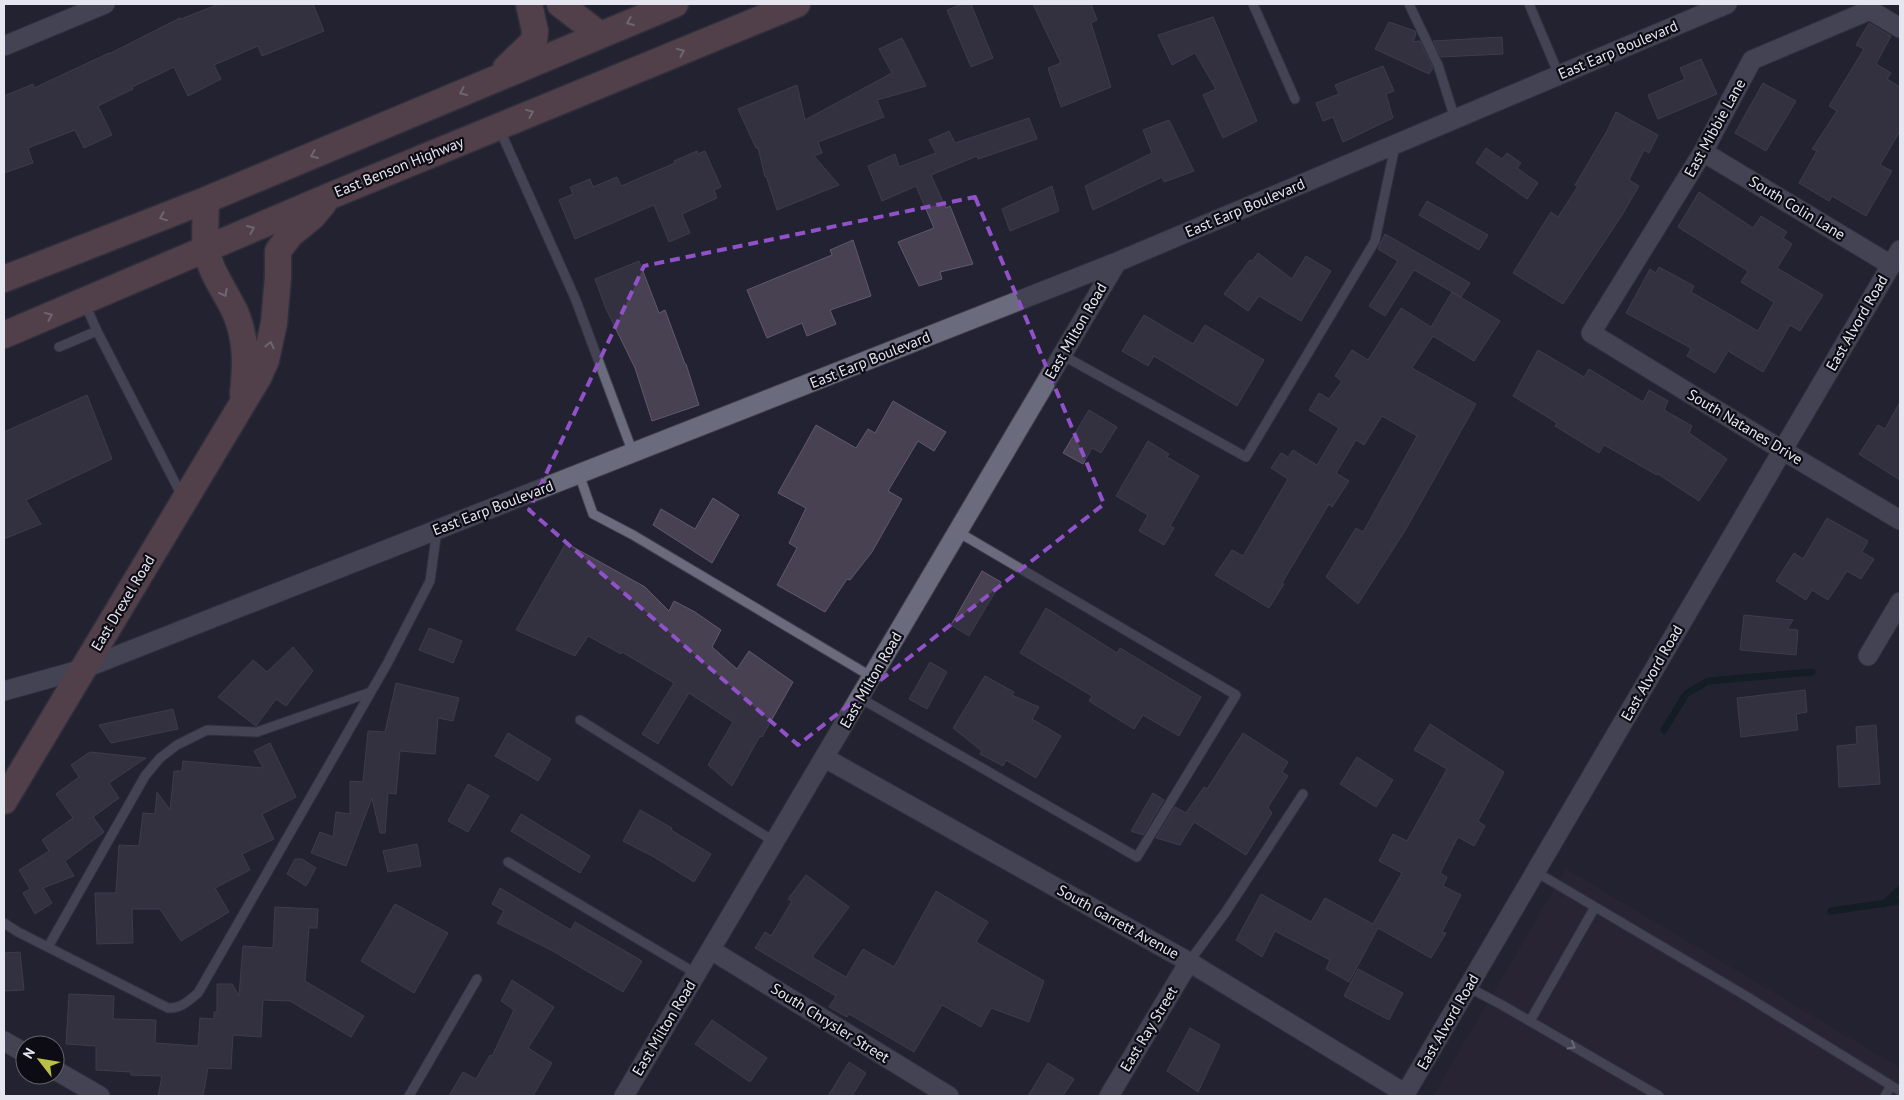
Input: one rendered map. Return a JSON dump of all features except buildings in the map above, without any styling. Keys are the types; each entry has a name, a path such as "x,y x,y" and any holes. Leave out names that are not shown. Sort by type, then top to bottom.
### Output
{"main road":[{"path":"497,78 534,41 535,31 529,4"},
{"path":"560,4 600,35"},
{"path":"4,279 206,200 675,4"},
{"name":"East Benson Highway","path":"4,335 498,125 797,4"},
{"name":"East Drexel Road","path":"4,802 259,376 270,346 277,299 278,251 290,236 312,217 330,196"},
{"path":"206,200 206,248 216,278 236,314 244,339 246,363 242,405"}],"street":[{"path":"4,46 106,4"},
{"name":"East Earp Boulevard","path":"4,691 83,669 1117,262 1727,4"},
{"name":"East Mibbie Lane","path":"1591,334 1703,152 1752,60 1870,10 1900,28"},
{"name":"South Colin Lane","path":"1703,152 1896,257"},
{"name":"East Alvord Road","path":"1405,1095 1896,257"},
{"name":"East Milton Road","path":"624,1096 1117,262"},
{"name":"South Natanes Drive","path":"1591,334 1900,520"},
{"path":"1868,656 1900,602"},
{"name":"South Garrett Avenue","path":"825,758 1189,962 1405,1095"},
{"name":"South Chrysler Street","path":"711,950 950,1096"},
{"name":"East Ray Street","path":"1109,1096 1189,962"},
{"path":"4,1040 15,1047"},
{"path":"65,1076 100,1096"}],"lane":[{"path":"1253,4 1295,99"},
{"path":"1409,4 1438,65 1455,119"},
{"path":"1529,4 1559,75"},
{"path":"498,125 575,298 633,453"},
{"path":"1062,355 1246,457 1375,241 1396,144"},
{"path":"84,302 184,500"},
{"path":"58,347 97,331"},
{"path":"579,474 593,514 872,677"},
{"path":"4,923 48,948 168,1008 182,1006 198,993 371,692 430,581 437,530"},
{"path":"860,698 1137,857 1236,695 958,532"},
{"path":"48,948 145,776 160,758 177,745 207,730 257,732 371,692"},
{"path":"580,720 775,842"},
{"path":"1189,962 1225,913 1303,794"},
{"path":"508,862 697,974"},
{"path":"1536,872 1746,996 1900,1091"},
{"path":"1530,1021 1595,906"},
{"path":"409,1096 477,978"},
{"path":"1468,987 1659,1096"},
{"path":"1885,1096 1891,1086"}],"highlighted area":[{"path":"975,197 1104,504 798,745 529,510 644,266"}],"shaded area":[{"path":"1566,869 1900,1068 1900,1096 1433,1096"}],"waterway":[{"path":"1664,730 1686,694 1708,681 1812,672"},
{"path":"1884,904 1900,889"},
{"path":"1831,911 1900,901"}]}
